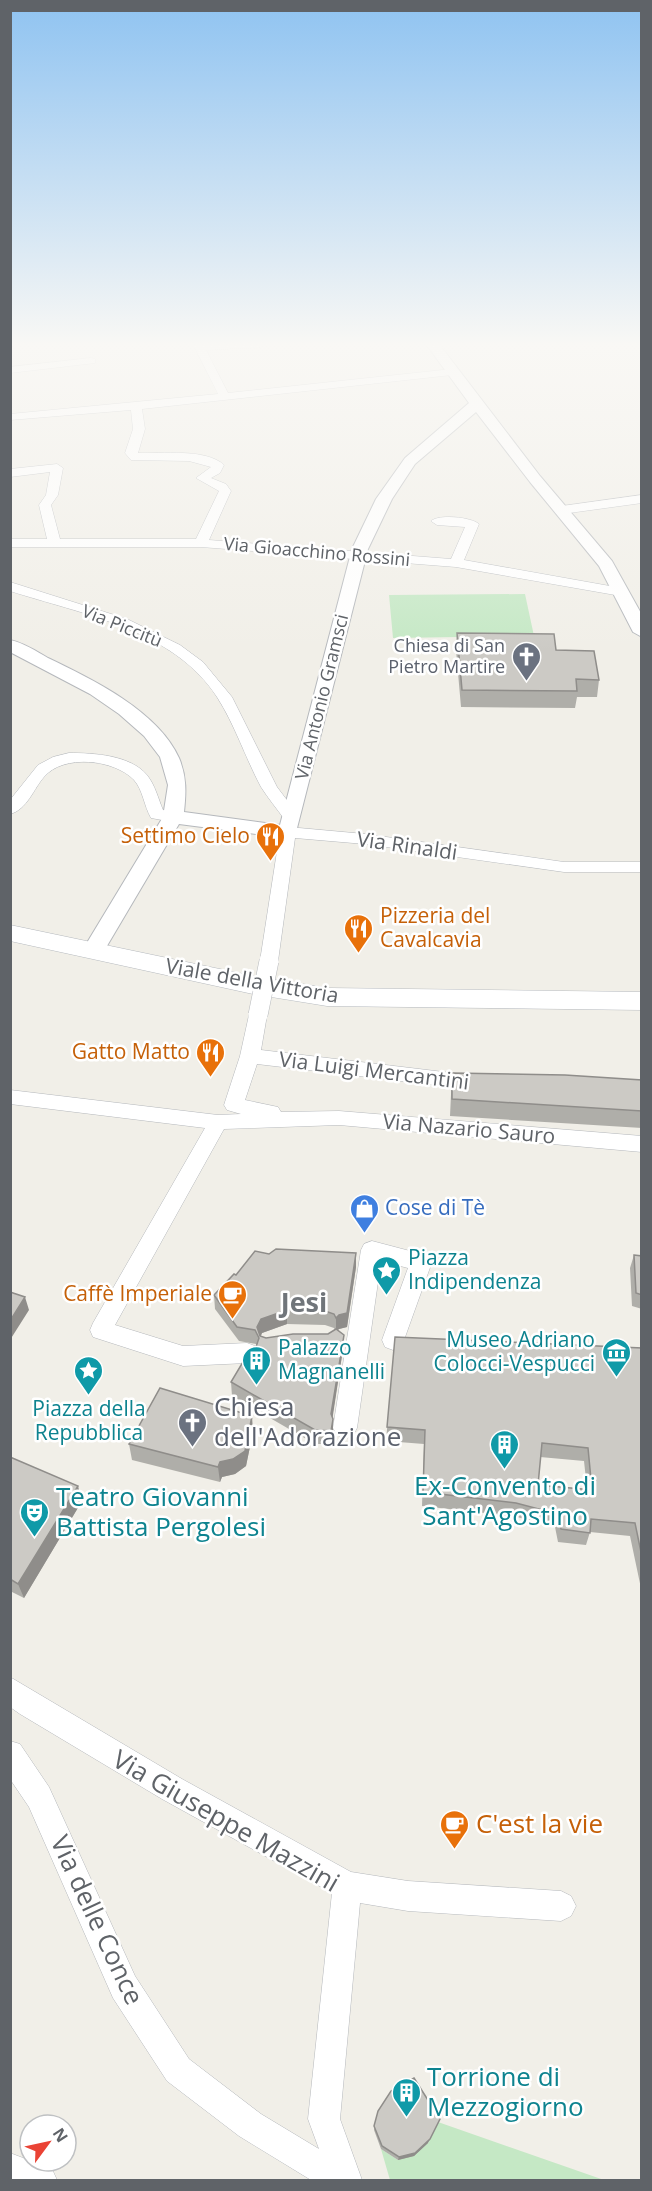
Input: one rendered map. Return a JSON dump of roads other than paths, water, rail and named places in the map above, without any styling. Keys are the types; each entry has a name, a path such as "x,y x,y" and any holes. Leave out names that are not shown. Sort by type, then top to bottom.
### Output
{"main road":[{"name":"Viale della Vittoria","path":"10,933 253,985 327,997 642,1001"}],"street":[{"path":"133,446 131,453 135,457 197,459 218,465 216,470 202,478 222,487 225,491 201,543"},
{"name":"Via Antonio Gramsci","path":"234,1105 250,1056 269,961 290,824 358,556 384,499 410,461 427,446"},
{"path":"510,446 606,564 642,632"},
{"path":"10,473 57,468 52,495 45,505 54,543"},
{"path":"562,510 642,500"},
{"path":"437,520 473,524 456,563"},
{"name":"Via Gioacchino Rossini","path":"10,543 201,543 456,563 621,592"},
{"name":"Via Piccitù","path":"10,586 123,623 156,637 182,653 217,686 290,824"},
{"path":"10,645 127,710 160,740 172,766 178,792 93,951"},
{"path":"10,658 113,715 139,735 172,766"},
{"path":"10,809 44,768 60,759 70,758 113,762 131,769 145,784 165,816"},
{"path":"268,785 282,790 299,786"},
{"name":"Via Rinaldi","path":"165,816 290,824 365,839 564,867 642,867"},
{"name":"Via Luigi Mercantini","path":"250,1056 464,1083 498,1083"},
{"name":"Via Nazario Sauro","path":"10,1097 218,1122 339,1118 642,1144"},
{"name":"Via Nazario Sauro","path":"234,1105 297,1119"},
{"path":"218,1122 101,1330 183,1356 247,1353"},
{"path":"345,1428 352,1338 372,1250 421,1262 407,1341 352,1338"},
{"name":"Via Giuseppe Mazzini","path":"10,1690 29,1705 131,1765 347,1886 324,2119 346,2181"},
{"name":"Via delle Conce","path":"10,1754 39,1797 124,1987 178,2070 250,2125 340,2181"},
{"path":"347,1886 418,1897 561,1906"},
{"path":"10,2169 41,2181"}],"place":[{"name":"Chiesa di San Pietro Martire","path":"526,682"},
{"name":"Settimo Cielo","path":"271,862"},
{"name":"Pizzeria del Cavalcavia","path":"359,954"},
{"name":"Gatto Matto","path":"211,1078"},
{"name":"Cose di Tè","path":"364,1234"},
{"name":"Piazza Indipendenza","path":"387,1296"},
{"name":"Caffè Imperiale","path":"233,1320"},
{"name":"Museo Adriano Colocci-Vespucci","path":"616,1378"},
{"name":"Palazzo Magnanelli","path":"257,1386"},
{"name":"Piazza della Repubblica","path":"89,1396"},
{"name":"Chiesa dell'Adorazione","path":"193,1448"},
{"name":"Ex-Convento di Sant'Agostino","path":"505,1470"},
{"name":"Teatro Giovanni Battista Pergolesi","path":"35,1538"},
{"name":"C'est la vie","path":"455,1850"},
{"name":"Torrione di Mezzogiorno","path":"406,2118"}],"district":[{"name":"Jesi","path":"304,1303"}]}
